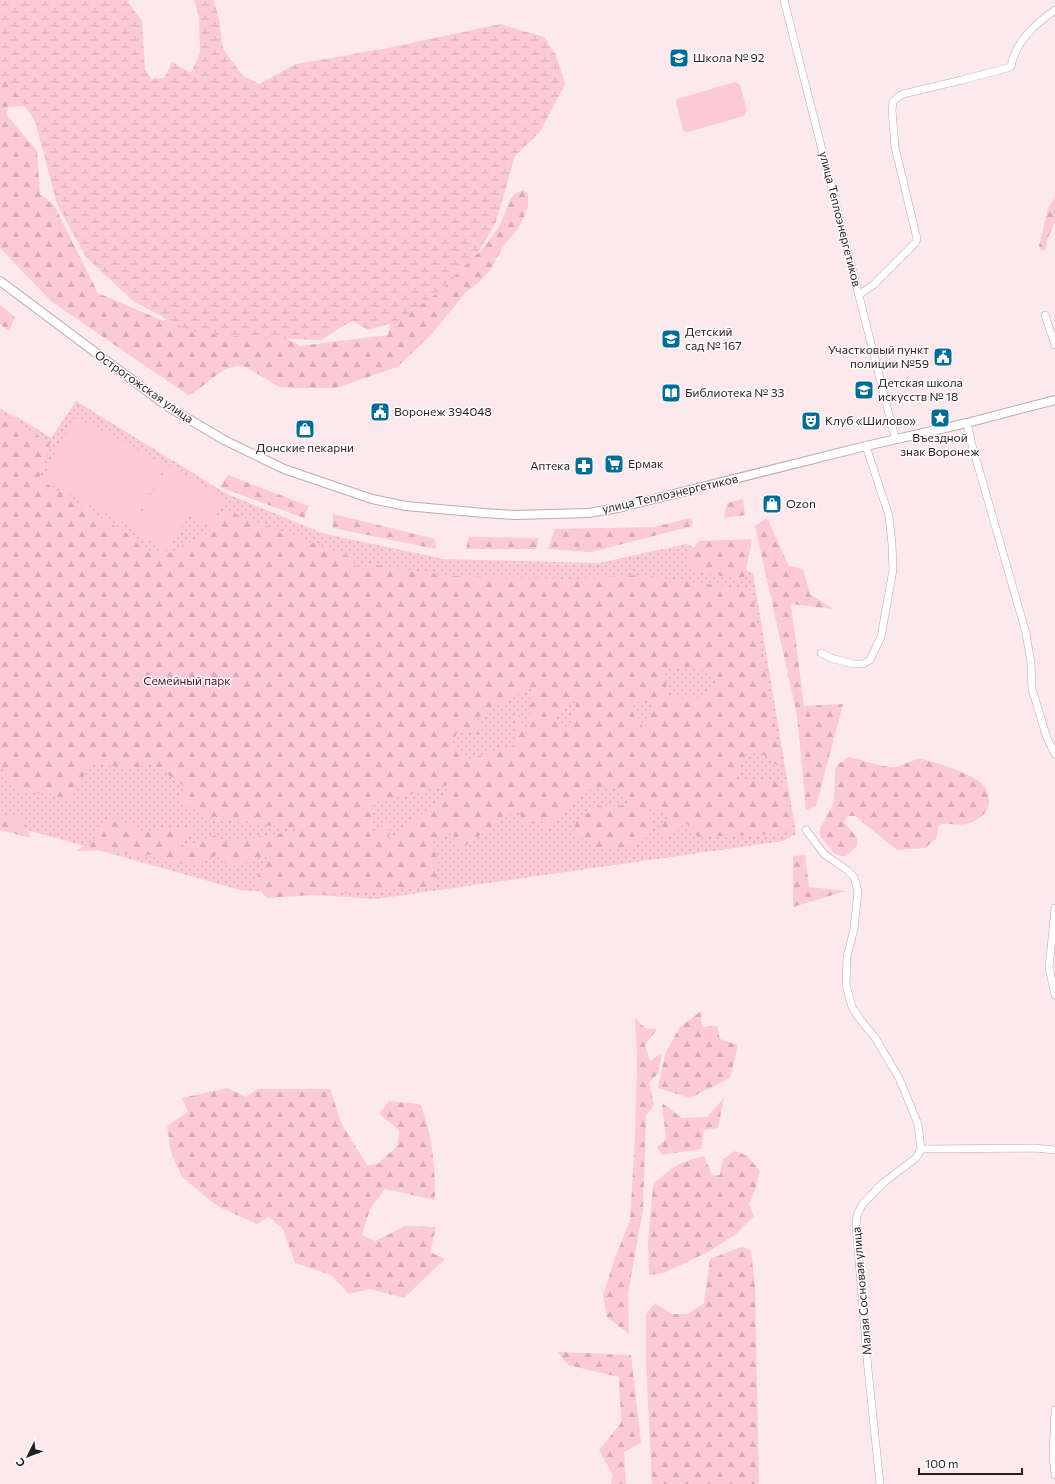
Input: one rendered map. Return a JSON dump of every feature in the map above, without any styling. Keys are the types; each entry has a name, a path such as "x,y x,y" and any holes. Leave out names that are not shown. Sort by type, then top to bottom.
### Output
{"street":[{"name":"улица Теплоэнергетиков","path":"784,0 895,438"},
{"path":"859,295 873,285 916,242 917,238 895,147 892,110 893,102 903,94 1011,67 1013,58 1026,36 1041,20 1055,10"},
{"name":"Острогожская улица","path":"0,281 167,406 224,440 267,462 300,475"},
{"path":"1045,315 1055,345"},
{"name":"улица Теплоэнергетиков","path":"300,475 372,499 406,506 484,513 588,513 618,508 895,438 967,423 1055,400"},
{"path":"967,423 1026,633 1031,663 1032,690 1047,738 1055,754"},
{"path":"821,653 831,658 853,664 863,664 870,660 881,637 893,570 892,544 888,516 866,446"},
{"path":"806,830 824,854 847,870 854,877 858,891 854,929 847,957 846,984 852,1007 876,1039 899,1078 918,1124 921,1149 1035,1148 1055,1150"},
{"path":"1055,908 1049,968 1055,995"},
{"name":"Малая Сосновая улица","path":"880,1484 868,1369 856,1225 857,1215 862,1205 883,1183 916,1158 921,1149"},
{"path":"1055,1410 1053,1456 1055,1475"}],"green space":[{"path":"0,0 81,106 8,107 7,115 37,151 40,194 54,205 98,293 163,321 195,307 250,318 300,346 388,335 392,314 416,301 481,251 499,227 511,198 516,193 523,190 528,194 528,207 517,230 504,245 491,269 477,284 466,292 430,336 397,367 336,388 299,388 279,387 246,367 236,366 226,369 196,391 188,395 52,302 0,248"},
{"path":"0,0 129,0 128,2 142,21 145,69 151,79 164,78 172,62 191,73 200,53 199,17 194,0 214,0 219,19 223,49 243,76 259,84 296,64 388,48 500,24 544,37 556,55 565,84 540,132 515,156 496,222 479,251 443,289 397,322 368,330 353,321 321,340 272,339 202,334 183,328 133,301 86,257 57,204 35,121 4,76 0,76"},
{"path":"735,82 740,85 747,110 744,116 688,132 683,130 676,102 677,99"},
{"path":"1055,197 1055,223 1047,239 1046,250 1041,250 1039,246 1048,208"},
{"path":"0,305 15,317 9,331 0,324"},
{"name":"Семейный парк","path":"76,401 227,494 325,534 444,559 599,563 686,544 753,573 796,834 783,841 376,899 240,890 6,824 0,821 0,409 26,422 51,438"},
{"name":"Семейный парк","path":"0,412 50,443 39,479 128,534 145,552 167,554 206,534 227,511 353,558 357,571 369,564 450,576 567,579 641,575 752,590 782,769 755,748 746,754 735,779 787,783 792,830 779,834 698,837 685,822 677,831 666,839 658,836 660,824 671,815 648,807 651,820 649,835 636,844 628,847 609,850 601,849 595,847 574,832 576,820 599,806 632,805 618,786 593,788 578,796 547,830 541,819 525,827 518,808 461,849 449,832 432,842 438,861 436,887 267,898 254,883 272,854 230,867 216,855 197,865 158,861 157,849 144,857 111,850 75,851 97,840 96,828 111,817 143,831 197,826 168,852 216,835 219,843 303,830 208,818 179,799 190,790 150,762 133,770 92,762 69,801 47,793 21,792 4,772 0,762","holes":["664,667 705,670 719,683 701,698 668,697","531,686 529,741 515,704 516,745 467,760 451,747 458,730 487,736 474,720","578,697 568,733 554,720","653,699 645,730 629,704","448,785 448,792 389,842 390,821 370,833 374,803"]},
{"path":"75,417 166,465 131,527 42,479"},
{"path":"168,465 226,498 210,527 188,515 168,551 131,531"},
{"path":"228,475 309,506 304,518 220,487"},
{"path":"743,499 745,515 724,518 727,503"},
{"path":"333,514 435,539 436,549 333,528"},
{"path":"691,518 693,526 591,552 548,549 555,529 653,527"},
{"path":"767,518 789,566 803,569 810,594 833,609 791,604 804,706 843,704 816,806 806,810 797,715 755,526"},
{"path":"469,537 539,538 536,549 466,549"},
{"path":"752,539 744,580 695,571 686,556 699,541"},
{"path":"849,757 891,767 920,759 949,767 972,777 982,784 989,796 989,806 980,817 968,824 939,825 936,839 925,848 897,850 855,816 848,816 844,822 857,838 857,846 846,856 840,856 834,853 821,837 819,831 834,802 835,770 838,764"},
{"path":"0,797 3,815 22,818 31,838 0,830"},
{"path":"805,855 809,887 846,891 793,907 793,856"},
{"path":"701,1011 702,1027 717,1026 720,1039 738,1045 730,1078 690,1098 658,1088 665,1054 679,1028"},
{"path":"635,1018 645,1028 657,1029 645,1045 650,1061 662,1053 658,1074 649,1082 654,1105 646,1116 643,1210 628,1293 629,1334 607,1317 603,1295 616,1255 630,1221 635,1137 637,1059"},
{"path":"227,1088 246,1097 258,1089 330,1089 342,1125 367,1165 378,1164 398,1145 399,1130 379,1114 389,1101 420,1104 428,1127 432,1151 435,1200 385,1189 370,1209 362,1235 375,1241 405,1226 436,1227 430,1252 445,1259 404,1298 370,1289 349,1294 331,1275 295,1263 283,1229 269,1217 257,1224 217,1206 182,1177 171,1152 167,1126 188,1112 182,1098"},
{"path":"724,1098 718,1128 704,1130 701,1149 662,1155 657,1147 666,1139 662,1103 682,1118 707,1117"},
{"path":"735,1151 746,1155 760,1171 755,1190 749,1204 754,1216 736,1234 708,1252 664,1273 649,1275 648,1242 653,1185 665,1174 681,1163 704,1156 712,1175 720,1175 723,1159"},
{"path":"741,1247 751,1250 755,1288 759,1484 652,1484 646,1361 646,1314 655,1303 672,1314 688,1314 704,1303 710,1259"},
{"path":"558,1352 631,1355 641,1443 624,1452 626,1484 611,1484 613,1475 599,1450 621,1423 619,1377 568,1365"}],"place":[{"name":"Школа № 92","path":"679,58"},
{"name":"Детский сад № 167","path":"671,339"},
{"name":"Участковый пункт полиции №59","path":"943,357"},
{"name":"Детская школа искусств № 18","path":"864,390"},
{"name":"Библиотека № 33","path":"671,393"},
{"name":"Воронеж 394048","path":"380,412"},
{"name":"Въездной знак Воронеж","path":"940,418"},
{"name":"Клуб «Шилово»","path":"811,421"},
{"name":"Донские пекарни","path":"305,429"},
{"name":"Ермак","path":"614,464"},
{"name":"Аптека","path":"584,466"},
{"name":"Ozon","path":"772,504"}]}
